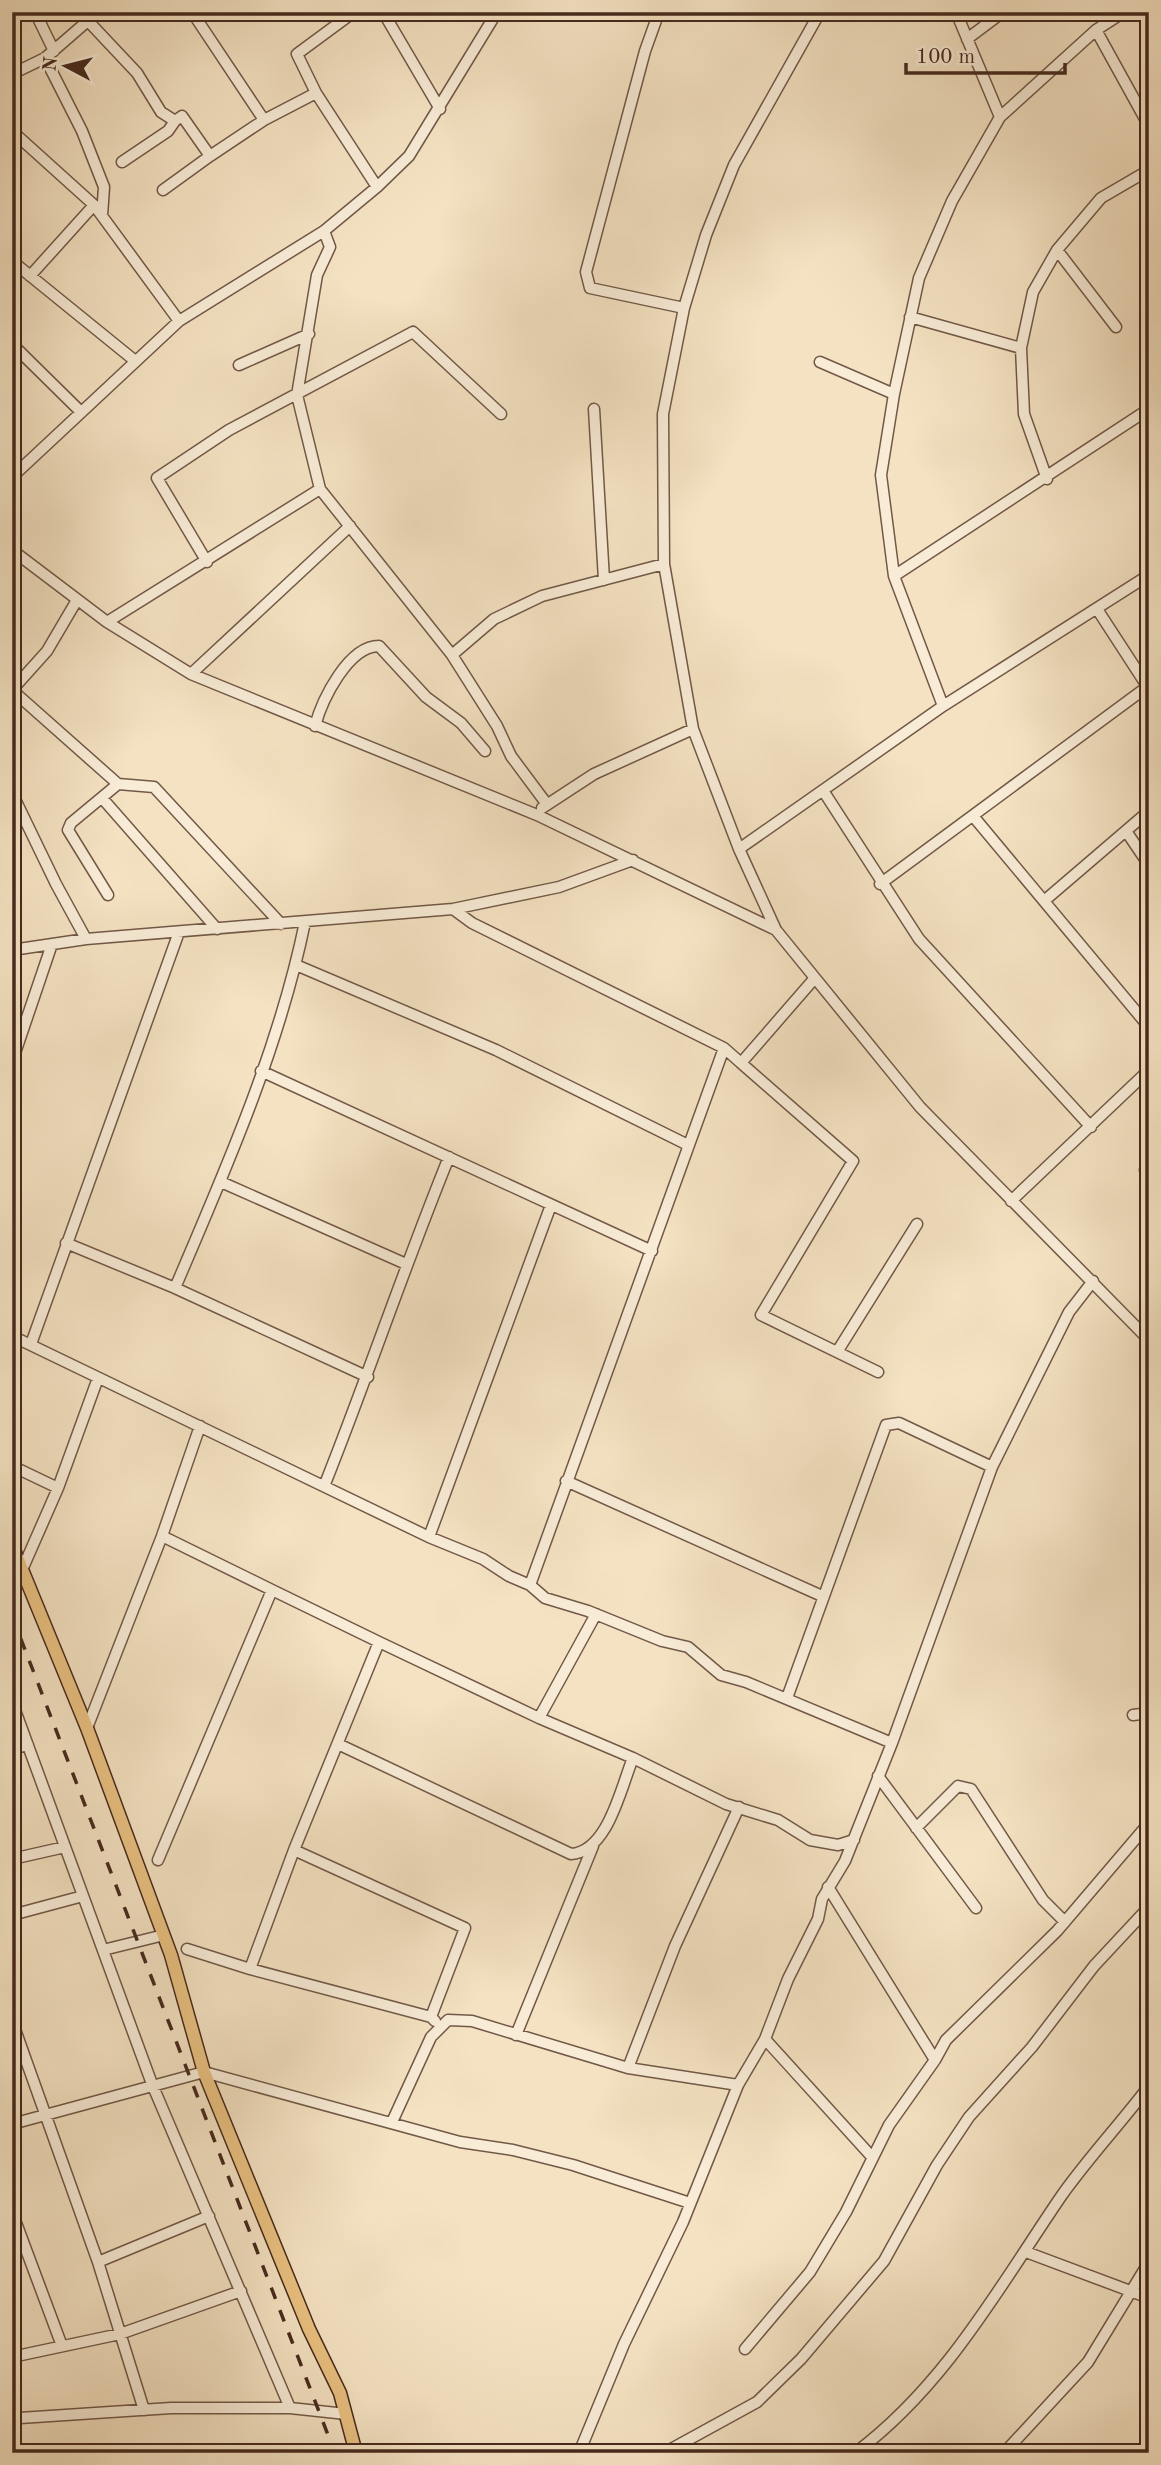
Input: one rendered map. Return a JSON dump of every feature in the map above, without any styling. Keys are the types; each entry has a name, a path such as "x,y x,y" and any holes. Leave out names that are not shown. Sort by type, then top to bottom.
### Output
{"main road":[{"path":"12,1545 87,1728 164,1935 204,2072 309,2329 340,2393 356,2453"}],"street":[{"path":"35,12 104,187 102,216"},
{"path":"12,74 50,54 98,12"},
{"path":"192,12 264,120"},
{"path":"354,12 297,54 316,93 377,187"},
{"path":"383,12 440,109"},
{"path":"12,460 17,473 134,360 179,321 324,231 377,187 409,156 497,12"},
{"path":"659,12 645,51 586,272 590,288 684,308"},
{"path":"820,12 734,165 706,234 684,308 663,414 664,564 693,729 739,849 776,930 920,1107 1149,1340"},
{"path":"956,12 1000,117"},
{"path":"967,39 1003,12"},
{"path":"943,706 894,576 881,475 894,394 919,278 952,201 1000,117 1096,30 1124,12"},
{"path":"89,22 137,73 161,112 175,121"},
{"path":"1096,30 1149,126"},
{"path":"163,190 264,120 316,93"},
{"path":"122,162 168,131 182,116 210,156"},
{"path":"12,131 94,205 179,321"},
{"path":"1047,479 1024,414 1021,348 1033,292 1057,250 1101,198 1149,170"},
{"path":"30,276 94,205"},
{"path":"324,231 330,247 317,275 297,395 320,489 452,655 497,726 511,756 546,803"},
{"path":"1057,250 1116,327"},
{"path":"12,261 134,360"},
{"path":"911,317 1021,348"},
{"path":"207,562 157,478 229,430 412,332 501,414"},
{"path":"239,365 309,334"},
{"path":"12,344 80,412"},
{"path":"820,362 894,394"},
{"path":"594,409 604,580"},
{"path":"894,576 1047,479 1149,409"},
{"path":"107,622 320,489"},
{"path":"191,674 350,526"},
{"path":"12,550 107,622 191,674 537,815 776,930"},
{"path":"452,655 494,619 542,596 664,564"},
{"path":"739,849 824,792 943,706 1149,575"},
{"path":"77,600 47,651 12,690 118,785 154,787 281,924"},
{"path":"880,884 1148,688 1097,610"},
{"path":"316,726 335,679 364,650 379,646 426,697 461,723 485,751"},
{"path":"537,815 546,803 594,774 693,729"},
{"path":"108,895 68,830 71,823 118,785"},
{"path":"824,792 880,884 919,939 1091,1128"},
{"path":"12,793 86,939"},
{"path":"102,798 217,929"},
{"path":"1044,901 1149,811"},
{"path":"973,816 1149,1027"},
{"path":"1126,831 1149,865"},
{"path":"12,950 86,939 453,909 559,887 633,860"},
{"path":"453,909 472,923 724,1048 853,1161 761,1315 878,1372"},
{"path":"174,1289 221,1181 261,1071 296,965 305,922"},
{"path":"31,1344 179,932"},
{"path":"12,1062 52,944"},
{"path":"296,965 496,1050 688,1144"},
{"path":"741,1063 814,979"},
{"path":"530,1585 724,1048"},
{"path":"1011,1201 1091,1128 1149,1070"},
{"path":"261,1071 652,1251"},
{"path":"325,1485 368,1377 405,1264 449,1157"},
{"path":"221,1181 405,1264"},
{"path":"429,1537 551,1205"},
{"path":"837,1352 917,1224"},
{"path":"66,1243 368,1377"},
{"path":"579,2453 690,2203 738,2085 765,2039 788,1979 818,1919 828,1887 845,1861 892,1743 992,1467 1069,1312 1093,1281"},
{"path":"12,1336 429,1537 483,1559 530,1585 545,1598 596,1614 662,1641 688,1647 721,1675 787,1698 892,1743"},
{"path":"22,1570 58,1488 98,1378"},
{"path":"787,1698 886,1425 899,1423 992,1467"},
{"path":"87,1728 162,1536 200,1426"},
{"path":"12,1465 58,1488"},
{"path":"566,1481 822,1596"},
{"path":"162,1536 379,1642 539,1718 633,1758 726,1804 778,1820 810,1840 838,1844 853,1840"},
{"path":"158,1860 272,1590"},
{"path":"539,1718 596,1614"},
{"path":"250,1969 294,1850 379,1642"},
{"path":"12,1702 152,2084 290,2408"},
{"path":"1133,1715 1149,1713"},
{"path":"338,1744 561,1852 581,1854 605,1833 633,1758"},
{"path":"12,1749 29,1745"},
{"path":"878,1776 976,1908"},
{"path":"916,1828 948,1793 958,1786 971,1789 1043,1900 1065,1922"},
{"path":"628,2068 675,1946 739,1807"},
{"path":"746,2349 810,2272 846,2212 889,2125 946,2040 1065,1922 1149,1824"},
{"path":"516,2035 593,1846"},
{"path":"12,1859 65,1847"},
{"path":"294,1850 465,1928 435,2021 391,2122"},
{"path":"828,1887 935,2060"},
{"path":"12,1915 83,1896"},
{"path":"664,2453 757,2402 800,2359 884,2261 944,2153 969,2117 1032,2047 1094,1966 1149,1907"},
{"path":"103,1950 164,1935"},
{"path":"187,1949 435,2021 458,2020 628,2068 738,2085"},
{"path":"12,2021 98,2262 144,2410"},
{"path":"765,2039 872,2157"},
{"path":"12,2124 204,2072 460,2142 572,2165 690,2203"},
{"path":"855,2453 912,2400 957,2351 1074,2178 1149,2086"},
{"path":"12,2211 62,2346"},
{"path":"98,2262 209,2216"},
{"path":"1026,2252 1149,2298"},
{"path":"1004,2453 1072,2383 1149,2262"},
{"path":"12,2357 120,2334 241,2291"},
{"path":"20,2418 144,2410 290,2408 346,2414"},
{"path":"1145,2453 1149,2448"}],"railway":[{"path":"12,1616 335,2453"}]}
